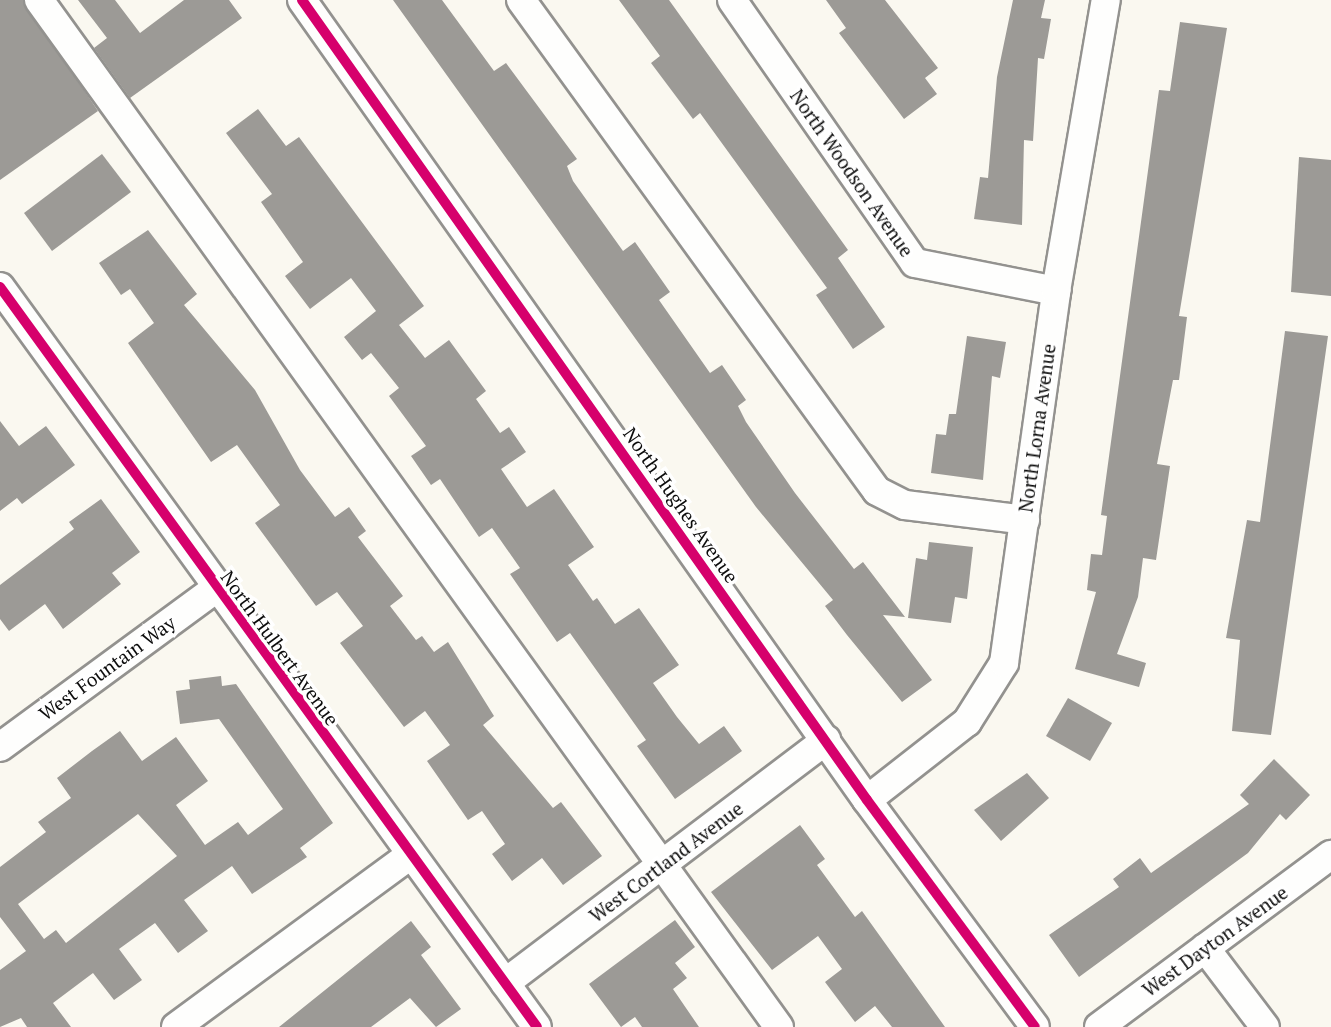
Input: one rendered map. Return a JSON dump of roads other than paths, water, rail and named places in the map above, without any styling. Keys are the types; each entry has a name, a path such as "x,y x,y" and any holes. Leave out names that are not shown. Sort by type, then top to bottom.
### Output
{"street":[{"path":"39,0 779,1027"},
{"name":"North Hughes Avenue","path":"302,0 867,800 1035,1027"},
{"path":"521,0 877,491 905,505 1025,520"},
{"name":"North Woodson Avenue","path":"732,0 915,263 1056,291"},
{"name":"North Lorna Avenue","path":"867,800 967,722 1004,663 1056,291 1106,0"},
{"name":"North Hulbert Avenue","path":"0,287 10,325 215,589 537,1027"},
{"name":"West Fountain Way","path":"0,747 215,589"},
{"name":"West Cortland Avenue","path":"505,983 826,740"},
{"name":"West Dayton Avenue","path":"1098,1027 1331,855"},
{"path":"176,1027 409,856"},
{"path":"1205,948 1265,1027"}]}
